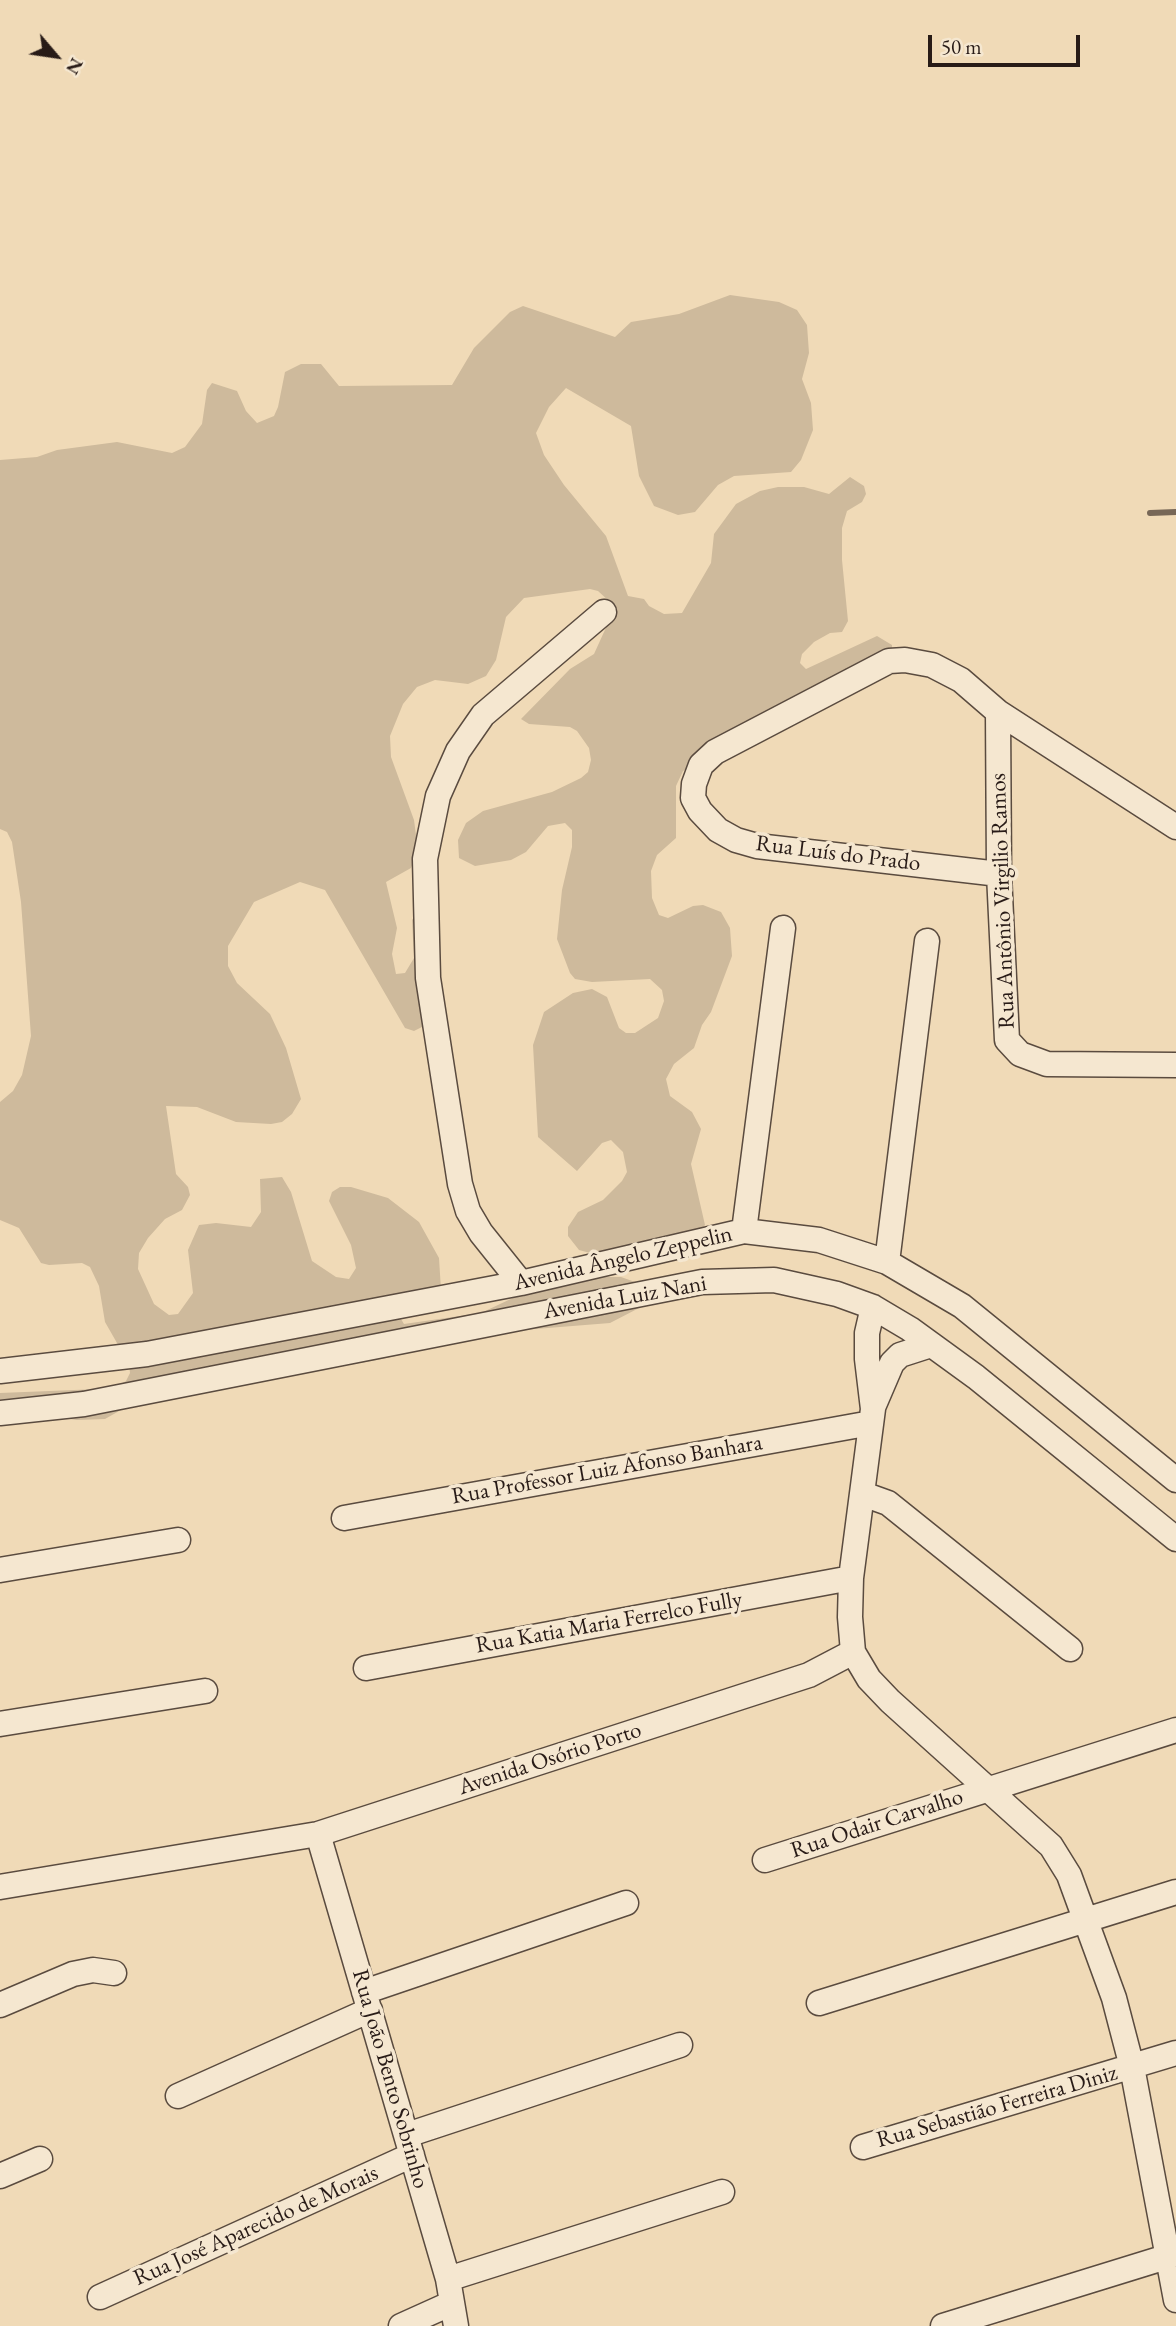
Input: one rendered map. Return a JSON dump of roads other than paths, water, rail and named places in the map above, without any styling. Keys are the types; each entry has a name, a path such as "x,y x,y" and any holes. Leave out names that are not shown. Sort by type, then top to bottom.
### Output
{"street":[{"path":"521,1283 481,1233 468,1212 460,1184 428,978 425,859 438,796 458,751 483,715 604,612"},
{"name":"Rua Luís do Prado","path":"998,712 961,680 932,665 905,660 889,661 715,752 701,765 693,798 718,830 736,840 757,846 999,874"},
{"path":"998,712 1176,827"},
{"name":"Rua Antônio Virgilio Ramos","path":"998,712 999,874 1007,1040 1020,1054 1047,1064 1176,1065"},
{"path":"744,1231 783,928"},
{"path":"887,1262 927,941"},
{"name":"Avenida Ângelo Zeppelin","path":"0,1371 147,1354 521,1283 744,1231 820,1240 887,1262 962,1306 1176,1480"},
{"name":"Avenida Luiz Nani","path":"0,1413 84,1404 702,1282 774,1280 837,1294 873,1307 976,1377 1176,1539"},
{"path":"873,1307 867,1333 872,1416 851,1578 853,1652 869,1679 890,1701 1051,1846 1069,1875 1114,1997 1132,2067 1173,2255 1176,2300"},
{"path":"872,1416 892,1363 900,1355 931,1345"},
{"name":"Rua Professor Luiz Afonso Banhara","path":"344,1518 872,1416"},
{"path":"863,1494 888,1503 1070,1649"},
{"path":"0,1570 178,1540"},
{"name":"Rua Katia Maria Ferrelco Fully","path":"366,1668 851,1578"},
{"name":"Avenida Osório Porto","path":"0,1887 318,1834 809,1675 853,1652"},
{"path":"0,1724 205,1691"},
{"name":"Rua Odair Carvalho","path":"765,1860 1176,1730"},
{"name":"Rua João Bento Sobrinho","path":"318,1834 449,2278 454,2314"},
{"path":"819,2003 1176,1892"},
{"path":"178,2095 367,2001 626,1903"},
{"path":"0,2006 74,1974 93,1970 114,1973"},
{"name":"Rua José Aparecido de Morais","path":"100,2297 410,2145 680,2045"},
{"name":"Rua Sebastião Ferreira Diniz","path":"863,2147 1176,2053"},
{"path":"0,2176 40,2159"},
{"path":"449,2278 722,2192"},
{"path":"943,2326 972,2321 1173,2255"},
{"path":"401,2326 454,2314"}],"waterway":[{"path":"1150,513 1176,512"}]}
